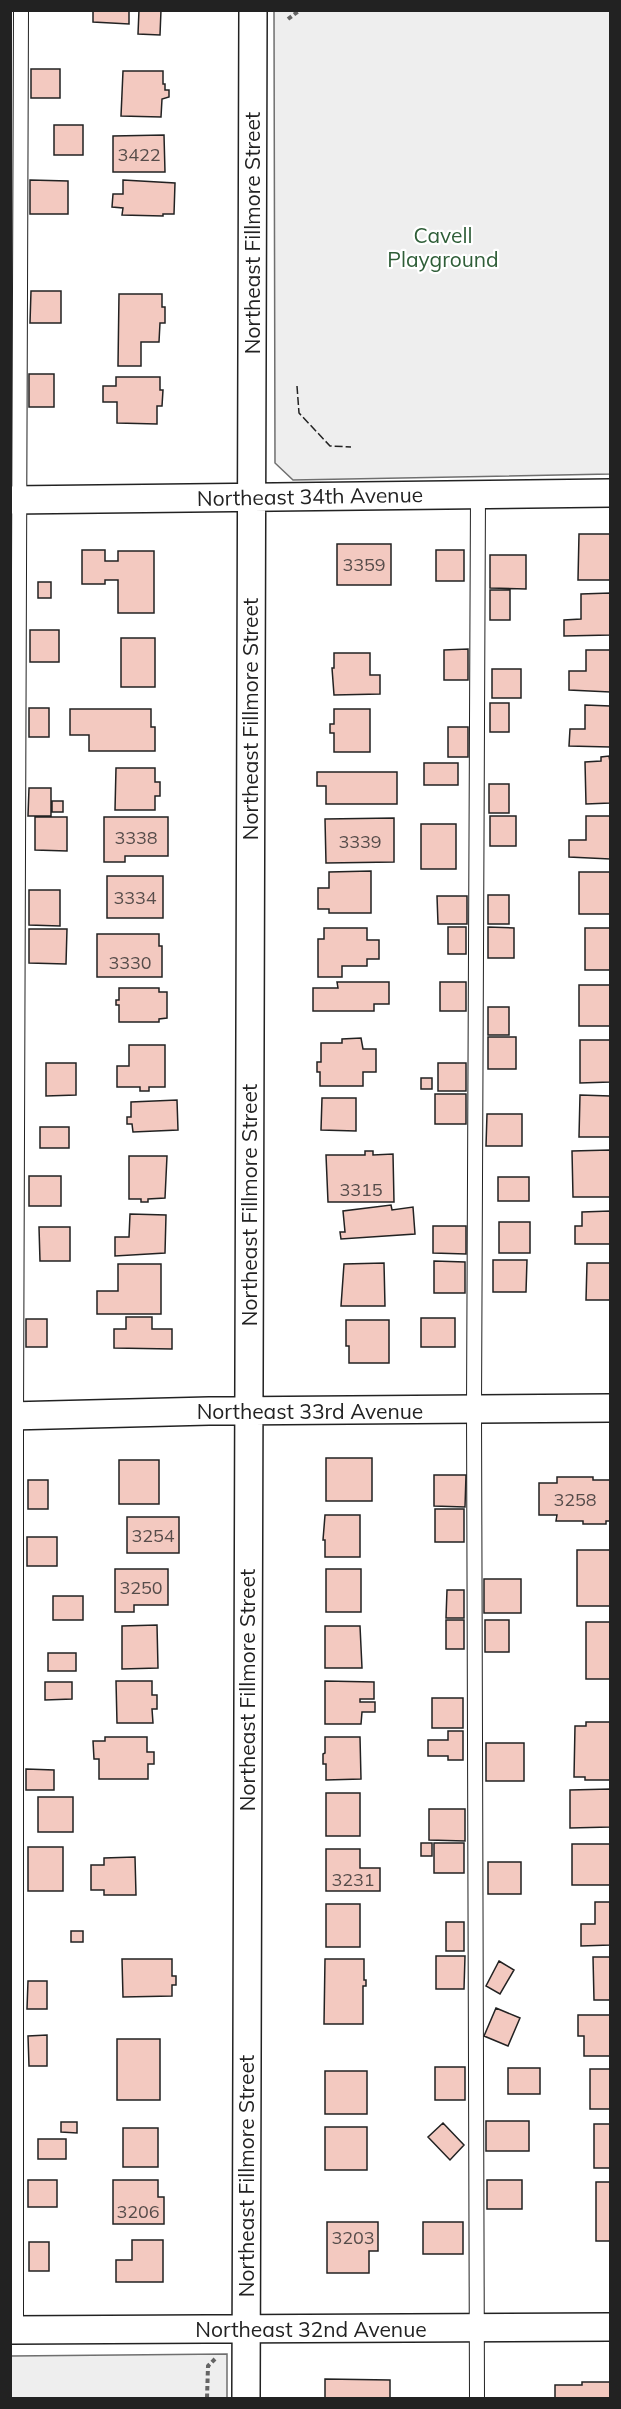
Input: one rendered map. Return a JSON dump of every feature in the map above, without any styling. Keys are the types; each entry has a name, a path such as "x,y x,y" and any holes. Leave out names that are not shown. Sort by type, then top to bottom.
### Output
{"street":[{"name":"Northeast Fillmore Street","path":"246,2398 247,1412 253,10"},
{"name":"Northeast 34th Avenue","path":"15,500 610,493"},
{"name":"Northeast 33rd Avenue","path":"13,1416 610,1408"},
{"name":"Northeast 32nd Avenue","path":"13,2330 610,2327"}],"lane":[{"path":"13,2330 15,500 21,10"},
{"path":"477,2398 474,1409 478,494"}],"path":[{"path":"288,19 300,10"},
{"path":"207,2398 208,2366 216,2358"}],"green space":[{"name":"Cavell Playground","path":"274,11 610,11 610,474 293,480 275,463"},
{"path":"227,2354 227,2398 11,2398 11,2356"}],"building":[{"path":"93,10 129,10 129,24 93,22"},
{"path":"139,10 161,10 160,35 138,34"},
{"path":"31,69 60,69 60,98 31,98"},
{"path":"123,71 163,71 163,84 165,84 165,90 169,90 169,97 162,99 161,117 121,116"},
{"path":"54,125 83,125 83,155 54,155"},
{"path":"164,135 165,172 113,172 113,136"},
{"path":"30,180 68,181 68,214 30,214"},
{"path":"123,180 175,183 174,214 122,215 123,208 112,207 113,194 123,194"},
{"path":"31,291 61,291 61,323 30,323"},
{"path":"119,294 162,294 165,323 160,323 159,342 141,342 141,366 118,366"},
{"path":"29,374 54,374 54,407 29,407"},
{"path":"116,377 160,377 160,390 163,390 162,406 157,406 157,424 117,423 117,402 103,402 103,386 116,386"},
{"path":"579,534 610,534 610,580 578,580"},
{"path":"337,544 391,544 391,585 337,585"},
{"path":"82,550 105,550 105,561 118,561 118,551 154,551 154,613 118,613 118,580 105,580 105,584 82,584"},
{"path":"436,550 464,550 464,581 436,581"},
{"path":"490,555 526,555 526,589 490,588"},
{"path":"38,582 51,582 51,598 38,598"},
{"path":"490,590 510,590 510,620 490,620"},
{"path":"610,593 610,635 564,636 564,620 581,619 581,594"},
{"path":"30,630 59,630 59,662 30,662"},
{"path":"121,638 155,638 155,687 121,687"},
{"path":"468,649 468,680 444,680 444,650"},
{"path":"586,650 610,650 610,692 569,690 569,671 586,671"},
{"path":"334,653 370,653 370,675 380,675 380,694 334,695 332,668 334,668"},
{"path":"492,669 521,669 521,698 492,698"},
{"path":"490,703 509,703 509,732 490,732"},
{"path":"585,705 610,706 610,747 569,746 570,729 585,729"},
{"path":"29,708 49,708 49,737 29,737"},
{"path":"70,709 151,709 151,727 155,727 155,751 89,751 89,735 70,735"},
{"path":"334,709 370,709 370,752 334,752 334,733 330,733 330,724 334,724"},
{"path":"448,727 468,727 468,757 448,757"},
{"path":"609,756 610,803 586,804 585,762 601,761 601,757"},
{"path":"424,763 458,763 458,785 424,785"},
{"path":"116,768 155,768 155,782 160,782 160,796 155,796 155,810 115,810"},
{"path":"317,772 397,772 397,804 326,804 326,786 317,786"},
{"path":"489,784 509,784 509,813 489,813"},
{"path":"29,788 51,788 51,816 28,816"},
{"path":"52,801 63,801 63,812 52,812"},
{"path":"490,816 516,816 516,846 490,846"},
{"path":"586,816 610,816 610,859 569,857 569,840 586,840"},
{"path":"35,817 67,817 67,851 35,850"},
{"path":"104,817 168,817 168,856 125,856 125,862 104,862"},
{"path":"394,818 394,862 326,863 325,819"},
{"path":"421,824 456,824 456,869 421,869"},
{"path":"371,871 371,913 329,913 329,909 318,909 318,888 329,888 329,872"},
{"path":"579,872 610,872 610,914 579,914"},
{"path":"107,876 163,876 163,918 107,918"},
{"path":"29,890 60,890 60,926 29,925"},
{"path":"488,895 509,895 509,924 488,924"},
{"path":"437,896 467,896 467,924 438,924"},
{"path":"448,927 466,927 466,954 448,954"},
{"path":"488,927 514,928 514,958 488,958"},
{"path":"324,928 367,928 367,940 379,940 379,959 367,959 367,966 342,966 342,977 318,977 318,939 324,939"},
{"path":"585,928 610,928 610,970 585,970"},
{"path":"29,929 67,929 66,964 29,963"},
{"path":"97,934 159,934 159,946 162,946 162,977 97,977"},
{"path":"337,982 389,982 389,1004 374,1004 374,1011 313,1011 313,988 338,988"},
{"path":"440,982 466,982 466,1011 440,1011"},
{"path":"579,985 610,985 610,1026 579,1026"},
{"path":"119,988 159,988 159,992 167,992 167,1018 159,1019 159,1022 119,1022 119,1005 116,1005 116,1000 119,1000"},
{"path":"488,1007 509,1007 509,1035 488,1035"},
{"path":"488,1037 516,1037 516,1069 488,1069"},
{"path":"361,1038 363,1049 376,1049 376,1072 363,1072 363,1086 320,1086 317,1062 321,1062 321,1043 342,1043 342,1039"},
{"path":"580,1040 610,1040 610,1082 580,1083"},
{"path":"129,1045 165,1045 165,1087 149,1087 149,1091 140,1091 140,1087 117,1087 117,1066 129,1066"},
{"path":"46,1063 76,1063 76,1095 46,1096"},
{"path":"438,1063 466,1063 466,1091 438,1091"},
{"path":"421,1078 432,1078 432,1089 421,1089"},
{"path":"435,1094 466,1094 466,1124 435,1124"},
{"path":"580,1095 610,1096 610,1137 579,1137"},
{"path":"322,1098 356,1098 356,1131 321,1130"},
{"path":"177,1100 178,1130 133,1132 132,1124 127,1124 127,1117 131,1117 131,1102"},
{"path":"487,1114 522,1114 522,1146 486,1146"},
{"path":"40,1127 69,1127 69,1148 40,1148"},
{"path":"610,1150 610,1197 573,1197 572,1151"},
{"path":"365,1151 373,1151 373,1155 393,1154 394,1202 328,1202 326,1155 365,1155"},
{"path":"129,1156 167,1156 165,1198 148,1199 148,1202 141,1202 141,1199 129,1199"},
{"path":"29,1176 61,1176 61,1206 29,1206"},
{"path":"498,1177 529,1177 529,1201 498,1201"},
{"path":"391,1205 392,1210 413,1207 415,1234 341,1239 340,1232 345,1232 343,1211"},
{"path":"610,1211 610,1244 575,1244 575,1226 582,1226 582,1212"},
{"path":"130,1214 166,1215 165,1253 115,1256 115,1237 129,1237"},
{"path":"499,1222 530,1222 530,1253 499,1253"},
{"path":"433,1226 466,1226 466,1254 433,1253"},
{"path":"39,1227 70,1227 70,1261 40,1261"},
{"path":"493,1260 527,1260 526,1292 493,1292"},
{"path":"434,1261 465,1262 465,1293 434,1293"},
{"path":"384,1263 385,1306 341,1306 344,1264"},
{"path":"587,1263 610,1263 610,1300 586,1300"},
{"path":"118,1264 161,1264 161,1314 97,1314 97,1291 118,1291"},
{"path":"126,1317 152,1317 152,1329 172,1329 172,1349 114,1348 114,1329 126,1329"},
{"path":"421,1318 455,1318 455,1347 421,1347"},
{"path":"26,1319 47,1319 47,1347 26,1347"},
{"path":"346,1320 389,1320 389,1363 349,1363 349,1346 346,1346"},
{"path":"326,1458 372,1458 372,1501 326,1501"},
{"path":"119,1460 159,1460 159,1504 119,1504"},
{"path":"434,1475 466,1475 465,1507 434,1506"},
{"path":"557,1477 593,1477 593,1480 610,1480 610,1521 606,1521 606,1524 583,1524 583,1521 556,1521 557,1515 539,1515 539,1483 557,1483"},
{"path":"28,1480 48,1480 48,1509 28,1509"},
{"path":"435,1509 464,1509 464,1542 435,1542"},
{"path":"325,1515 360,1515 360,1557 325,1557 325,1540 323,1540"},
{"path":"127,1517 179,1517 179,1553 127,1553"},
{"path":"27,1537 57,1537 57,1566 27,1566"},
{"path":"577,1550 610,1550 610,1606 577,1606"},
{"path":"115,1569 168,1569 168,1605 134,1605 134,1612 115,1612"},
{"path":"326,1569 361,1569 361,1612 326,1612"},
{"path":"484,1579 521,1579 521,1613 484,1613"},
{"path":"447,1590 464,1590 464,1618 446,1618"},
{"path":"53,1596 83,1596 83,1620 53,1620"},
{"path":"446,1620 464,1620 464,1649 446,1649"},
{"path":"485,1620 509,1620 509,1652 485,1652"},
{"path":"586,1622 610,1622 610,1679 586,1679"},
{"path":"157,1625 158,1668 122,1669 122,1626"},
{"path":"325,1626 360,1626 362,1668 325,1668"},
{"path":"48,1653 76,1653 76,1671 48,1671"},
{"path":"116,1681 152,1681 152,1695 157,1695 157,1709 152,1709 153,1723 117,1723"},
{"path":"325,1681 374,1682 374,1699 360,1699 360,1702 375,1702 375,1712 362,1712 361,1724 325,1724"},
{"path":"45,1682 72,1682 72,1699 45,1700"},
{"path":"432,1698 463,1698 463,1728 432,1728"},
{"path":"586,1722 610,1722 610,1780 585,1780 585,1777 574,1777 575,1726 586,1726"},
{"path":"448,1731 463,1731 463,1760 448,1760 448,1756 428,1756 428,1740 448,1740"},
{"path":"105,1737 147,1737 147,1752 154,1752 154,1764 148,1764 148,1779 99,1779 99,1759 94,1759 93,1741 105,1741"},
{"path":"325,1737 360,1737 361,1779 326,1780 326,1764 323,1764"},
{"path":"486,1743 524,1743 524,1781 486,1781"},
{"path":"26,1769 54,1770 54,1790 26,1790"},
{"path":"610,1789 610,1827 570,1828 570,1790"},
{"path":"326,1793 360,1793 360,1836 326,1836"},
{"path":"38,1797 73,1797 73,1832 38,1832"},
{"path":"429,1809 465,1809 465,1841 429,1840"},
{"path":"421,1843 432,1843 432,1856 421,1856"},
{"path":"434,1843 464,1843 464,1873 434,1873"},
{"path":"572,1844 610,1844 610,1885 572,1885"},
{"path":"28,1847 63,1847 63,1891 28,1891"},
{"path":"326,1849 360,1849 360,1868 380,1868 380,1891 326,1891"},
{"path":"135,1857 136,1895 104,1895 104,1890 91,1890 91,1865 104,1865 104,1858"},
{"path":"488,1862 521,1862 521,1894 488,1894"},
{"path":"595,1902 610,1902 610,1945 581,1946 581,1924 595,1924"},
{"path":"326,1904 360,1904 360,1947 326,1947"},
{"path":"446,1922 464,1922 464,1951 446,1951"},
{"path":"71,1931 83,1931 83,1942 71,1942"},
{"path":"436,1956 465,1956 464,1989 436,1989"},
{"path":"593,1957 610,1957 610,2000 594,2000"},
{"path":"122,1959 172,1959 172,1976 176,1976 176,1985 172,1985 172,1996 123,1997"},
{"path":"325,1959 364,1959 366,1986 363,1986 363,2024 324,2024"},
{"path":"499,1961 514,1970 500,1994 486,1986"},
{"path":"28,1981 47,1981 47,2009 27,2009"},
{"path":"496,2008 520,2018 508,2046 484,2036"},
{"path":"578,2015 610,2015 610,2056 584,2056 584,2036 578,2036"},
{"path":"47,2035 47,2066 29,2066 28,2036"},
{"path":"117,2039 160,2039 160,2100 117,2100"},
{"path":"435,2067 465,2067 465,2100 435,2100"},
{"path":"508,2068 540,2068 540,2094 508,2094"},
{"path":"590,2069 610,2069 610,2109 590,2109"},
{"path":"325,2071 367,2071 367,2114 325,2114"},
{"path":"486,2121 529,2121 529,2151 486,2151"},
{"path":"61,2122 77,2122 77,2133 61,2132"},
{"path":"443,2123 464,2145 450,2160 428,2137"},
{"path":"594,2124 610,2124 610,2168 594,2168"},
{"path":"325,2127 367,2127 367,2170 325,2170"},
{"path":"123,2128 158,2128 158,2167 123,2167"},
{"path":"38,2139 66,2139 66,2159 38,2159"},
{"path":"28,2180 57,2180 57,2207 28,2207"},
{"path":"113,2180 158,2180 158,2197 164,2197 164,2224 113,2224"},
{"path":"487,2180 522,2180 522,2209 487,2209"},
{"path":"596,2182 610,2182 610,2241 596,2241"},
{"path":"327,2222 378,2222 378,2251 369,2251 369,2273 327,2273"},
{"path":"423,2222 463,2222 463,2254 423,2254"},
{"path":"132,2240 163,2240 163,2282 116,2282 116,2260 132,2260"},
{"path":"29,2242 49,2242 49,2271 29,2271"},
{"path":"325,2379 390,2380 390,2398 325,2398"},
{"path":"582,2382 610,2382 610,2398 555,2398 555,2385 582,2385"}],"fence":[{"path":"297,386 299,413 330,446 351,447"}]}
